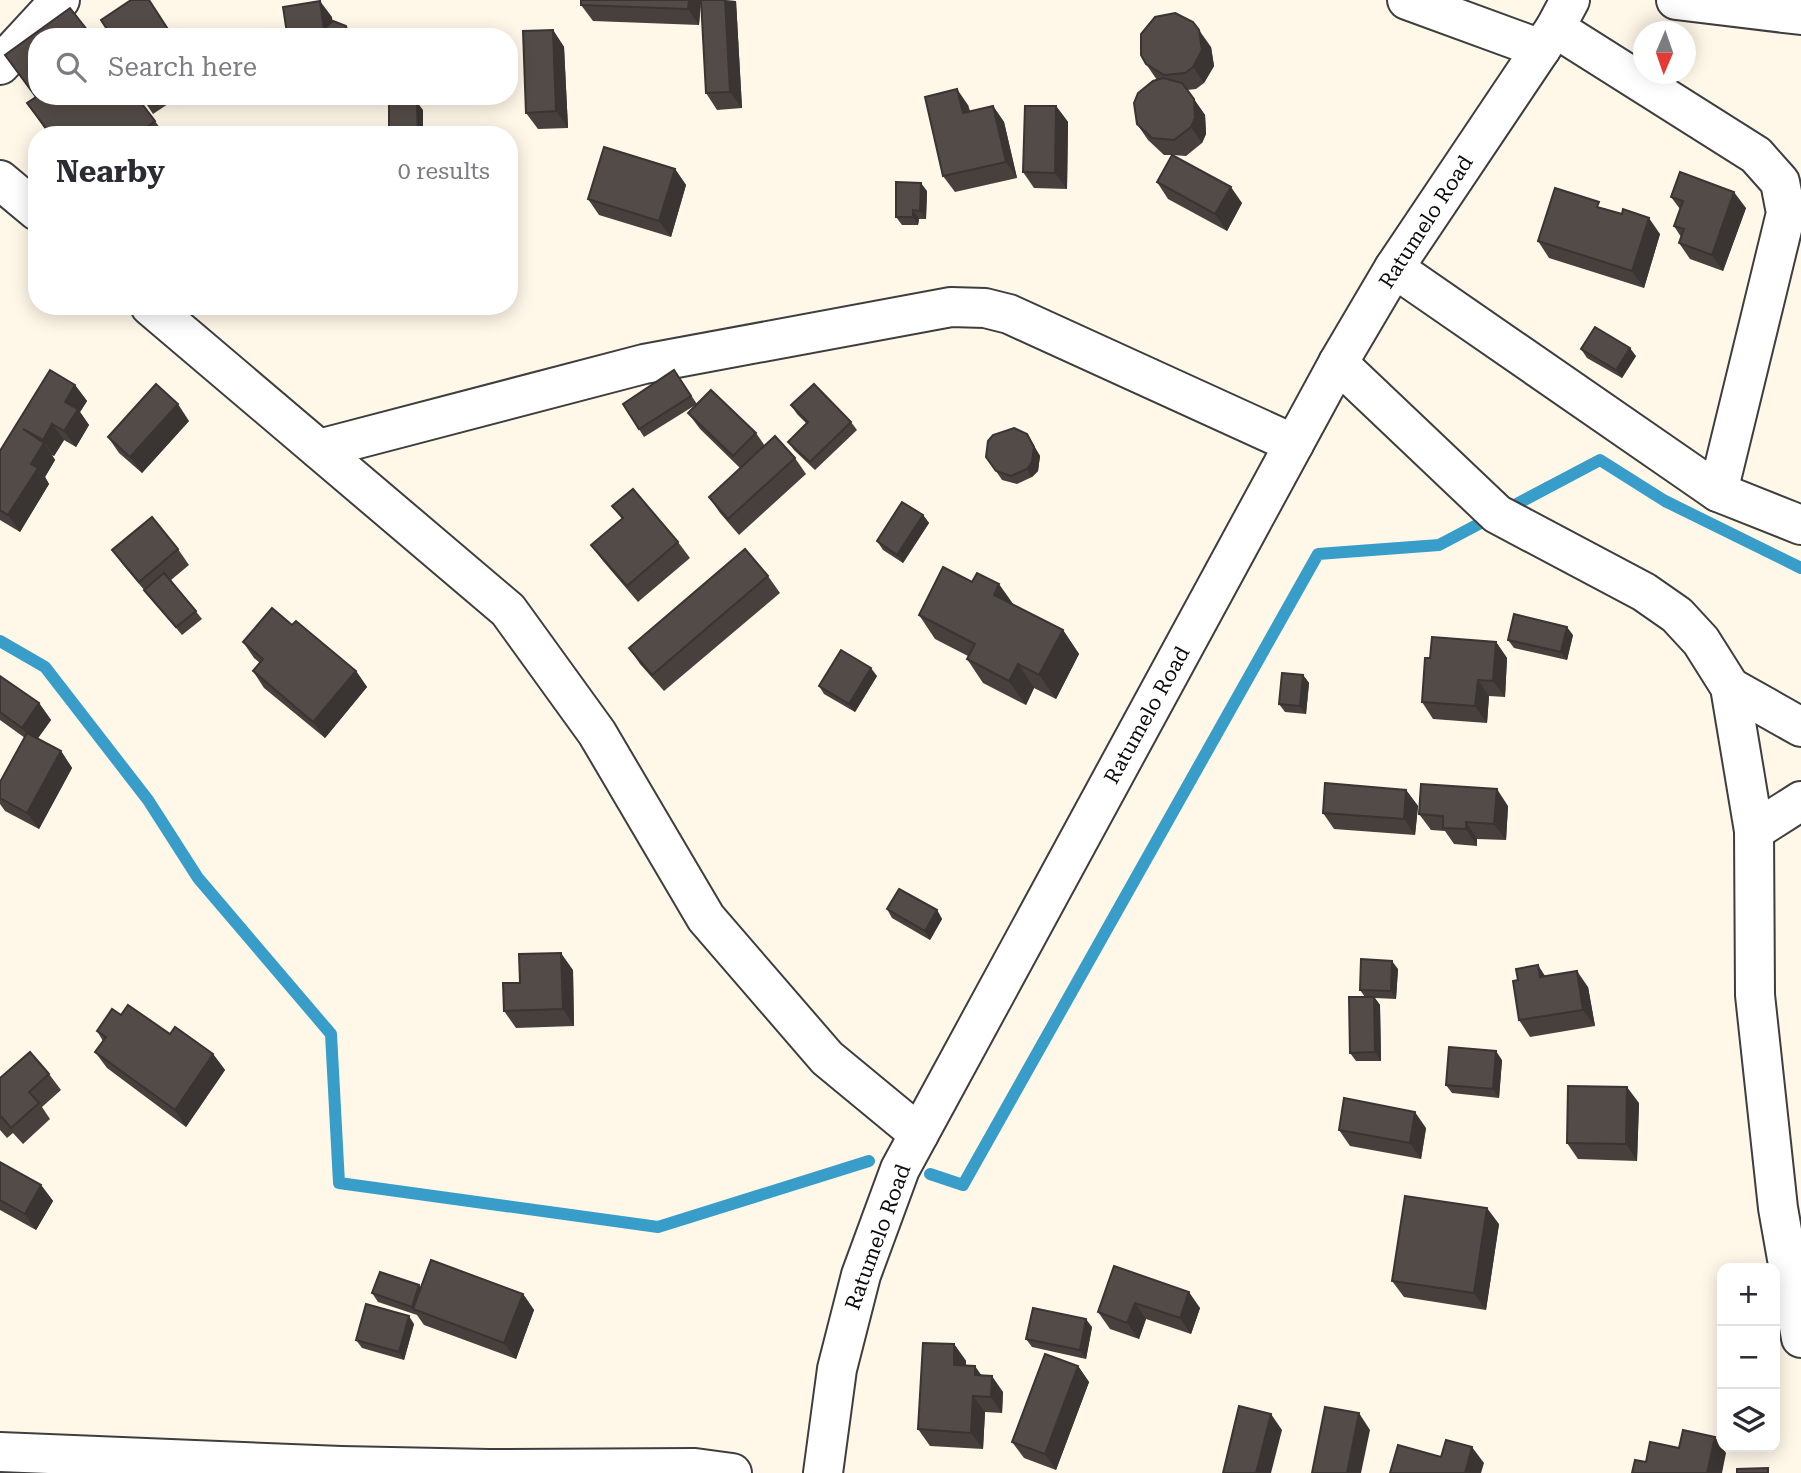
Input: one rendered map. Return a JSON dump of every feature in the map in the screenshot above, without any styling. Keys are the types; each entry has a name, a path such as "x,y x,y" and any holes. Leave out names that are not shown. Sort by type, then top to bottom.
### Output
{"street":[{"path":"34,28 60,0"},
{"path":"1407,0 1555,25 1756,155 1780,182 1786,213 1718,492"},
{"path":"1676,0 1801,15"},
{"name":"Ratumelo Road","path":"823,1473 836,1369 860,1275 900,1169 1338,363 1394,268 1555,25"},
{"path":"0,65 28,35"},
{"path":"0,180 28,203"},
{"path":"1394,268 1718,492 1784,521 1801,525"},
{"path":"319,449 644,364 951,307 985,308 1009,314 1294,444"},
{"path":"160,315 508,610 597,733 706,918 827,1058 919,1134"},
{"path":"1338,363 1497,514 1644,592 1677,615 1701,641 1730,687 1754,831 1755,995 1779,1208 1801,1338"},
{"path":"1730,687 1801,727"},
{"path":"1754,831 1801,801"},
{"path":"0,1452 96,1465 695,1468 732,1473"}],"building":[{"path":"131,0 149,0 167,28 106,28 101,20"},
{"path":"581,0 689,0 688,9 581,5"},
{"path":"701,0 725,0 730,92 706,93"},
{"path":"320,1 324,28 286,28 283,7"},
{"path":"70,8 86,28 42,28"},
{"path":"1175,13 1193,22 1199,30 1202,50 1193,67 1185,73 1164,75 1146,64 1141,55 1141,34 1155,17"},
{"path":"333,21 346,28 325,28"},
{"path":"553,30 556,111 526,113 523,31"},
{"path":"28,38 28,86 5,55"},
{"path":"1163,78 1182,83 1194,99 1195,118 1191,127 1174,140 1152,138 1137,124 1134,103 1138,93 1153,81"},
{"path":"957,89 963,113 993,106 1006,162 943,176 925,97"},
{"path":"28,105 143,105 155,121 148,126 44,126"},
{"path":"389,105 417,105 418,126 389,126"},
{"path":"1025,106 1056,106 1055,173 1023,172"},
{"path":"604,147 675,169 659,221 588,199"},
{"path":"1172,155 1231,187 1215,214 1157,182"},
{"path":"1680,172 1734,192 1712,255 1679,243 1684,229 1674,226 1683,201 1671,197"},
{"path":"896,182 921,183 920,211 913,210 913,217 896,217"},
{"path":"1555,188 1599,202 1597,207 1622,214 1623,209 1649,218 1632,271 1538,241"},
{"path":"1595,327 1630,348 1616,370 1581,349"},
{"path":"50,370 75,385 65,402 78,409 64,431 52,424 43,440 23,429 44,443 31,464 38,468 8,515 0,510 0,451"},
{"path":"674,370 691,396 639,429 623,404"},
{"path":"156,384 178,404 130,457 108,437"},
{"path":"814,384 851,422 810,462 788,442 808,422 791,405"},
{"path":"711,390 756,433 733,456 688,413"},
{"path":"1014,428 1027,434 1034,447 1032,462 1027,469 1011,476 996,471 986,457 988,441 993,435"},
{"path":"775,436 795,458 728,519 709,497"},
{"path":"633,489 678,542 627,586 591,545 623,518 612,506"},
{"path":"902,502 923,515 897,555 877,541"},
{"path":"152,517 178,549 139,582 112,550"},
{"path":"745,549 768,576 652,675 629,648"},
{"path":"943,567 972,582 977,573 999,584 994,595 1063,630 1039,675 1018,664 1009,681 967,659 975,644 919,615"},
{"path":"164,573 196,611 176,627 144,590"},
{"path":"272,608 292,625 296,621 356,671 313,722 253,671 263,659 243,642"},
{"path":"1514,614 1567,627 1561,652 1508,640"},
{"path":"1432,637 1496,642 1493,681 1478,680 1475,706 1422,702 1425,658 1430,658"},
{"path":"841,650 871,668 849,704 819,686"},
{"path":"1282,673 1303,675 1300,706 1279,704"},
{"path":"0,676 39,703 22,728 0,712"},
{"path":"27,733 61,751 27,813 0,798 0,782"},
{"path":"1325,783 1406,790 1404,819 1323,813"},
{"path":"1421,784 1497,789 1494,824 1466,822 1466,829 1443,828 1443,816 1419,814"},
{"path":"899,889 937,910 925,931 887,909"},
{"path":"561,953 563,1009 504,1011 503,983 520,983 519,954"},
{"path":"1361,959 1392,961 1391,991 1360,990"},
{"path":"1538,965 1540,977 1577,971 1583,1010 1519,1020 1513,981 1518,980 1516,969"},
{"path":"1349,997 1374,997 1375,1052 1350,1053"},
{"path":"128,1005 170,1034 175,1027 213,1054 175,1110 95,1052 106,1037 97,1031 112,1009 121,1015"},
{"path":"1449,1047 1496,1051 1493,1089 1446,1085"},
{"path":"30,1052 49,1074 29,1092 39,1103 11,1128 0,1118 0,1078"},
{"path":"1568,1086 1627,1087 1626,1144 1567,1143"},
{"path":"1344,1098 1415,1112 1410,1143 1339,1130"},
{"path":"0,1162 41,1185 25,1214 0,1200"},
{"path":"1405,1196 1487,1208 1474,1293 1392,1281"},
{"path":"431,1260 523,1294 504,1343 413,1309"},
{"path":"1114,1266 1189,1292 1180,1318 1135,1303 1127,1323 1098,1312"},
{"path":"380,1272 419,1285 412,1307 372,1293"},
{"path":"366,1304 409,1316 399,1352 356,1340"},
{"path":"1033,1308 1086,1319 1080,1350 1026,1339"},
{"path":"923,1343 954,1344 954,1365 975,1366 975,1375 992,1376 991,1397 973,1396 971,1433 918,1429"},
{"path":"1045,1354 1078,1366 1045,1454 1012,1442"},
{"path":"1239,1406 1271,1414 1256,1473 1223,1473"},
{"path":"1325,1407 1359,1413 1347,1473 1312,1473"},
{"path":"1683,1430 1715,1437 1707,1473 1632,1473 1635,1460 1646,1462 1650,1442 1679,1448"},
{"path":"1446,1440 1472,1447 1465,1473 1390,1473 1398,1445 1441,1457"},
{"path":"1768,1468 1768,1473 1737,1473 1737,1469"}],"waterway":[{"path":"930,1174 963,1185 1318,554 1439,545 1600,460 1665,501 1801,568"},
{"path":"0,641 45,667 148,800 198,878 331,1034 339,1183 658,1227 869,1161"}]}
